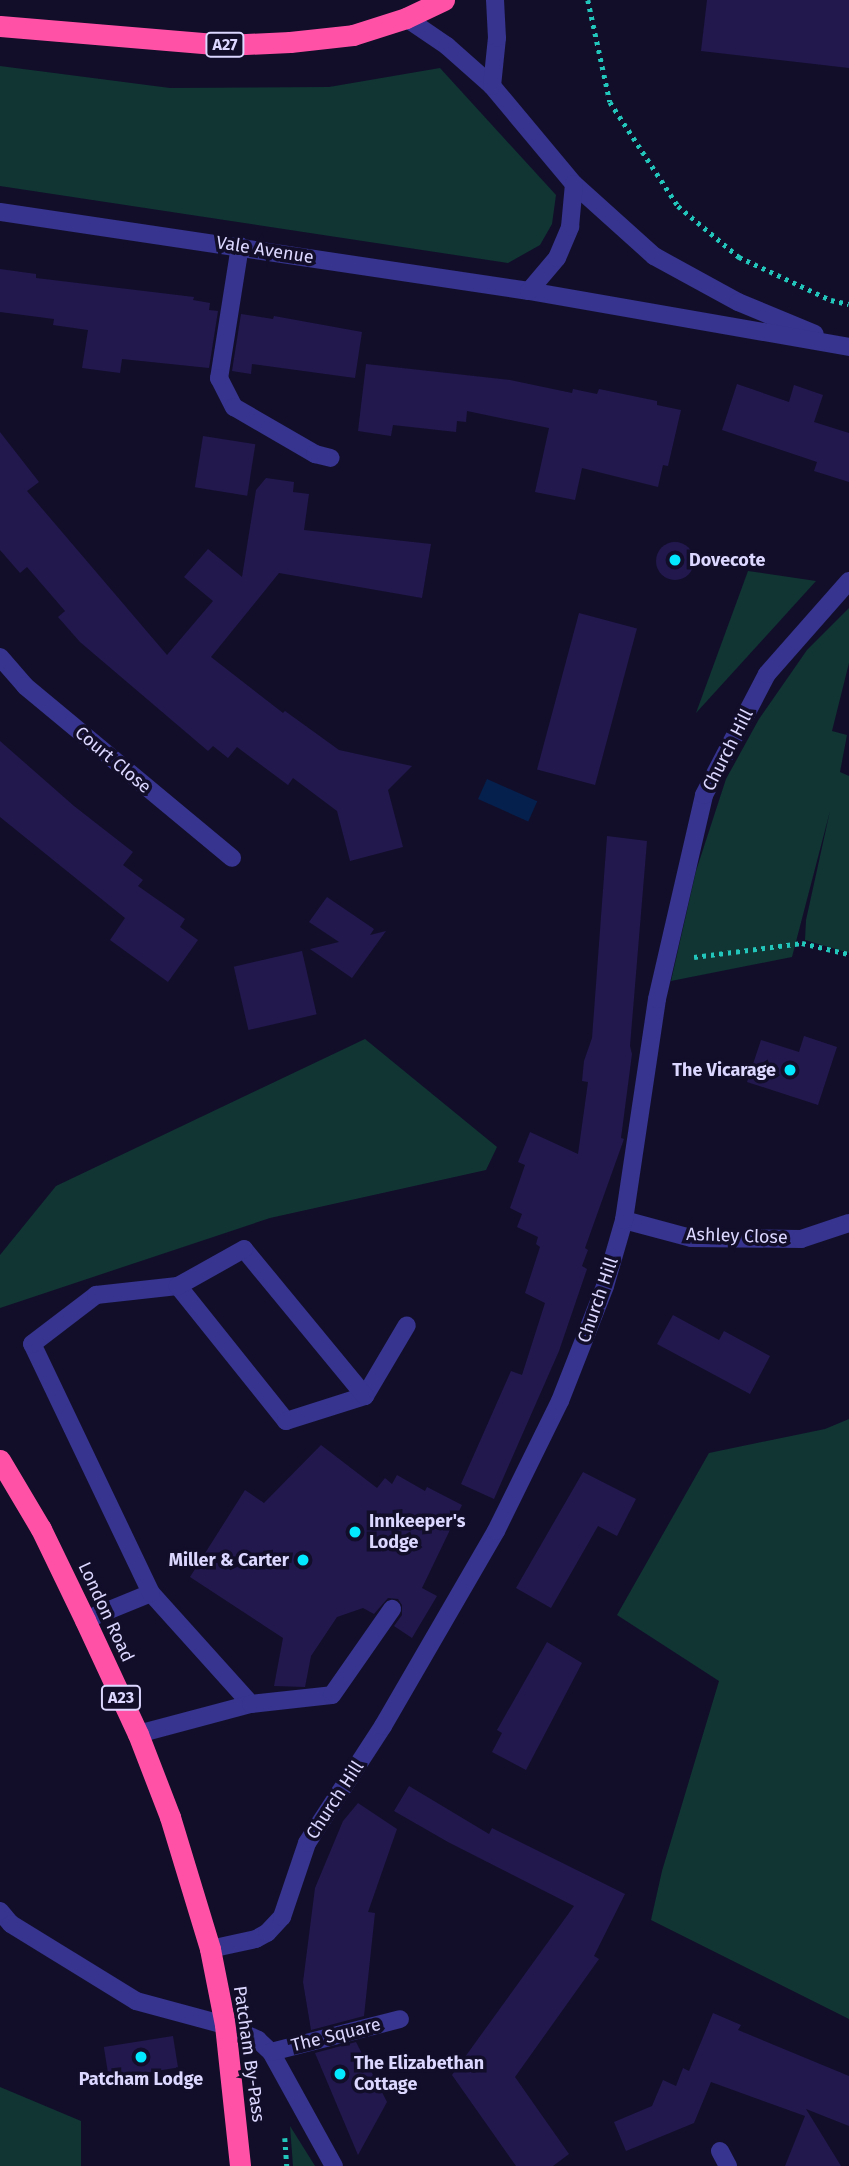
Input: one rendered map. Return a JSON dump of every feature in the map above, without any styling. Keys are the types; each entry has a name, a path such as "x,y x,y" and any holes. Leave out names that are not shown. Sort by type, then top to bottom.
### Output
{"highway":[{"name":"A27","path":"0,26 226,45 353,35 406,18 444,0"},
{"name":"London Road","path":"0,1460 41,1529 138,1734 170,1817 211,1949"},
{"name":"Patcham By-Pass","path":"211,1949 225,2025 240,2166"}],"street":[{"path":"492,86 497,38 495,0"},
{"name":"Vale Avenue","path":"406,18 447,46 492,86 574,184 654,256 738,302 848,347"},
{"path":"530,291 557,258 570,227 574,184"},
{"name":"Vale Avenue","path":"0,212 530,291 848,347"},
{"path":"240,246 219,378 234,407 315,454 331,458"},
{"name":"Church Hill","path":"211,1949 256,1939 267,1933 282,1917 307,1843 383,1726 489,1543 554,1413 604,1286 624,1220 657,999 704,795 767,674 849,581"},
{"name":"Court Close","path":"0,657 25,686 232,858"},
{"name":"Ashley Close","path":"624,1220 691,1238 801,1239 849,1223"},
{"path":"251,1704 151,1593 32,1345 96,1295 178,1286 244,1249 365,1396"},
{"path":"178,1286 286,1421 365,1396 407,1325"},
{"path":"85,1620 151,1593"},
{"path":"138,1734 251,1704 332,1695 392,1609"},
{"path":"0,1911 11,1924 136,2001 225,2025 258,2040 271,2052 334,2166"},
{"name":"The Square","path":"271,2052 400,2018"}],"path":[{"path":"588,0 610,102 678,206 739,257 831,300 849,304"},
{"path":"666,962 802,943 849,954"}],"green space":[{"path":"0,66 170,88 329,87 440,68 556,195 552,224 540,245 508,263 0,186"},
{"path":"748,571 816,581 696,713"},
{"path":"849,608 849,663 832,731 847,735 840,772 849,776 849,953 805,940 806,920 830,811 792,957 671,981 696,871 726,779 759,719 807,650"},
{"path":"365,1039 497,1147 486,1170 270,1218 0,1308 0,1255 56,1186"},
{"path":"849,1419 849,2019 651,1920 662,1871 719,1681 617,1615 709,1453 825,1429"},
{"path":"0,2087 81,2121 81,2166 0,2166"},
{"path":"290,2126 315,2166 293,2166"}],"water":[{"path":"487,779 537,801 528,821 478,799"}],"building":[{"path":"707,0 849,0 849,68 701,51"},
{"path":"0,269 36,274 36,278 194,297 193,300 210,303 209,310 218,311 209,368 122,359 120,373 82,368 88,330 53,325 54,319 0,312"},
{"path":"241,314 273,319 274,316 362,332 355,378 252,364 251,374 232,371"},
{"path":"366,364 510,380 572,393 573,389 597,394 599,389 657,401 657,405 681,410 668,466 663,465 658,487 582,468 575,500 535,492 549,428 467,411 466,422 457,421 456,432 393,425 391,436 358,431"},
{"path":"737,384 789,402 794,385 823,395 814,422 849,433 849,482 814,471 817,462 722,430"},
{"path":"0,432 39,482 27,491 167,655 213,601 184,577 208,549 242,577 256,490 266,478 294,482 293,492 309,494 304,530 431,544 422,598 279,573 211,657 283,713 285,711 339,750 412,766 388,790 403,847 350,861 337,811 293,778 288,785 237,747 228,758 213,746 208,751 80,642 58,617 65,611 27,567 20,573 0,550"},
{"path":"203,436 255,444 247,496 195,487"},
{"name":"Dovecote","path":"675,542 688,548 694,561 688,574 675,580 662,574 656,561 662,548"},
{"path":"579,613 637,629 595,785 537,769"},
{"path":"0,741 74,806 133,852 123,865 143,880 138,886 185,919 180,927 198,940 168,982 110,940 125,918 0,817"},
{"path":"607,836 647,841 630,1046 632,1054 621,1138 624,1139 585,1248 588,1250 582,1266 587,1269 559,1351 494,1499 461,1484 511,1371 522,1375 545,1303 525,1293 540,1247 536,1244 538,1237 517,1227 522,1214 510,1208 525,1165 518,1162 530,1132 578,1154 588,1082 582,1081 584,1061 592,1038"},
{"path":"327,897 374,929 370,935 386,931 352,978 310,949 339,942 309,922"},
{"path":"302,951 317,1014 248,1030 234,967"},
{"name":"The Vicarage","path":"804,1036 837,1047 818,1105 747,1082 761,1040 799,1052"},
{"path":"673,1315 719,1340 724,1331 770,1356 750,1394 657,1344"},
{"name":"Miller & Carter","path":"321,1445 377,1488 385,1478 392,1484 397,1475 425,1491 427,1487 462,1505 422,1588 437,1596 412,1638 394,1626 402,1615 402,1605 398,1599 388,1598 374,1614 363,1608 337,1617 311,1656 305,1687 274,1686 283,1638 190,1577 245,1490 264,1503"},
{"path":"583,1472 636,1499 617,1536 598,1526 551,1608 516,1588"},
{"path":"547,1642 582,1663 526,1770 492,1752 502,1733 497,1730"},
{"path":"409,1786 489,1834 492,1828 625,1894 594,1956 599,1959 515,2077 569,2154 553,2166 516,2166 452,2075 574,1906 448,1842 394,1811"},
{"path":"358,1803 397,1829 368,1912 375,1913 364,2016 311,2030 303,1982 315,1888 343,1821"},
{"path":"713,2013 741,2025 738,2030 849,2076 849,2126 806,2109 841,2166 785,2166 805,2116 711,2082 694,2123 626,2151 614,2122 652,2106 663,2080 676,2086 683,2068 689,2071"},
{"name":"Patcham Lodge","path":"173,2036 178,2068 109,2079 104,2047"},
{"path":"356,2042 387,2102 358,2155 315,2053"}],"place":[{"name":"Dovecote","path":"675,560"},
{"name":"The Vicarage","path":"790,1070"},
{"name":"Innkeeper's Lodge","path":"355,1532"},
{"name":"Miller & Carter","path":"303,1560"},
{"name":"Patcham Lodge","path":"141,2057"},
{"name":"The Elizabethan Cottage","path":"340,2074"}]}
